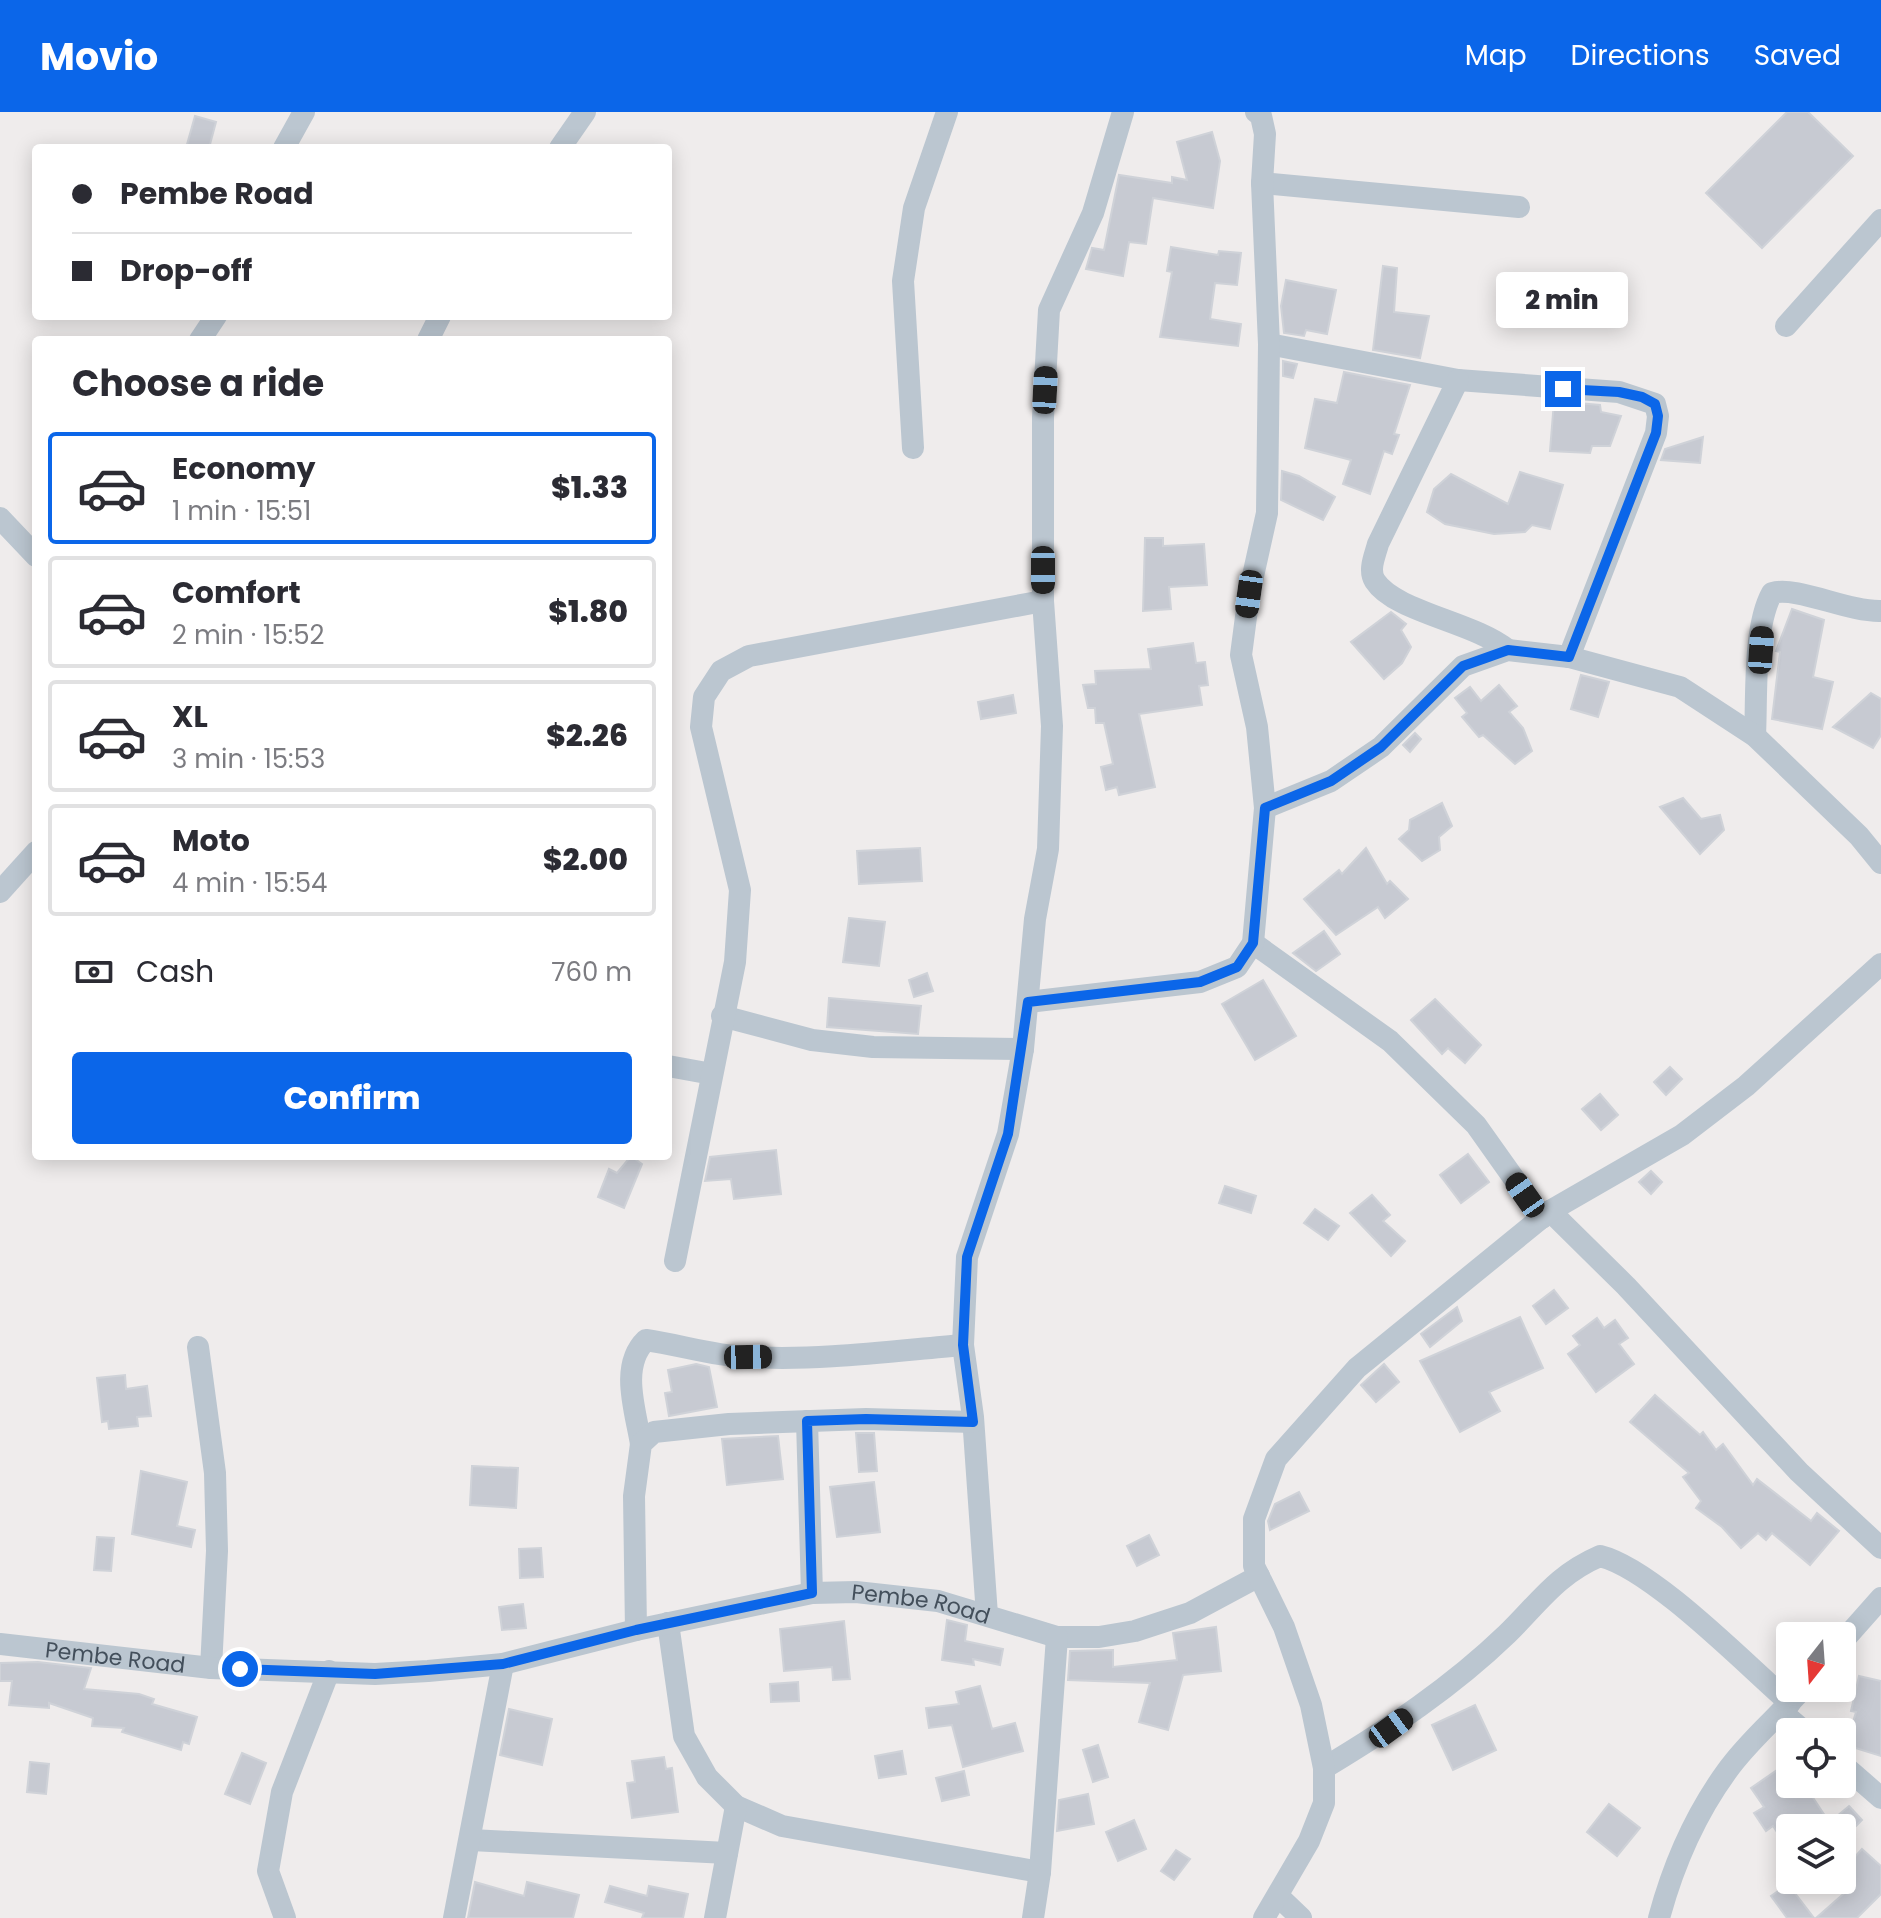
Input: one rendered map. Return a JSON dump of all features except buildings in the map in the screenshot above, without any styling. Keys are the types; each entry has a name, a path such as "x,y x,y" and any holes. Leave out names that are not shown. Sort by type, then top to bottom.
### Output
{"street":[{"path":"286,144 304,112"},
{"path":"563,144 585,112"},
{"path":"913,448 903,281 914,208 947,112"},
{"path":"987,1615 973,1422 963,1345 967,1257 1008,1134 1023,1049 1035,919 1049,834 1052,726 1043,601 1043,417 1049,310 1093,213 1124,112"},
{"path":"1028,1002 1200,982 1237,967 1253,943 1265,808 1257,727 1241,655 1267,513 1269,344 1262,183 1265,134 1261,116 1256,112"},
{"path":"1262,183 1519,207"},
{"path":"1786,326 1881,220"},
{"path":"1269,344 1458,380 1619,392 1642,397 1655,404 1658,416 1656,433 1569,657"},
{"path":"1458,380 1378,544 1372,566 1373,579 1387,593 1406,604 1474,628 1508,650"},
{"path":"0,518 32,552"},
{"path":"1755,736 1762,627 1765,605 1772,593 1793,592 1844,608 1881,611"},
{"path":"675,1261 735,962 740,890 701,727 704,697 721,671 749,656 815,647 907,624 1043,601"},
{"path":"1265,808 1331,781 1381,747 1463,666 1508,650 1569,657 1680,687 1755,736 1859,836 1881,863"},
{"path":"0,892 32,856"},
{"path":"1253,943 1390,1041 1476,1125 1546,1214 1799,1472 1881,1548"},
{"path":"1264,1918 1309,1841 1324,1803 1324,1768 1311,1705 1284,1627 1254,1566 1254,1519 1276,1459 1357,1368 1546,1214 1682,1135 1746,1086 1881,964"},
{"path":"722,1016 812,1040 873,1047 1023,1049"},
{"path":"672,1067 712,1074"},
{"path":"636,1630 634,1496 641,1444 630,1375 638,1348 646,1340 700,1352 748,1357 834,1356 963,1345"},
{"path":"198,1347 215,1473 217,1551 211,1668"},
{"path":"641,1444 654,1432 807,1421 973,1422"},
{"path":"807,1421 812,1593"},
{"path":"1324,1768 1391,1728 1435,1695 1507,1635 1556,1581 1600,1556 1622,1562 1776,1688"},
{"name":"Pembe Road","path":"0,1644 211,1668 375,1674 503,1664 636,1630 812,1593 894,1594 938,1601 1057,1637 1099,1637 1135,1631 1190,1613 1259,1576"},
{"path":"1856,1626 1881,1598"},
{"path":"668,1623 684,1736 707,1777 736,1806 795,1829 1040,1872"},
{"path":"1033,1918 1040,1872 1057,1637"},
{"path":"454,1918 503,1664"},
{"path":"285,1918 268,1871 282,1792 329,1671"},
{"path":"1659,1918 1669,1881 1699,1814 1729,1768 1791,1702"},
{"path":"1856,1776 1881,1798"},
{"path":"715,1918 736,1806"},
{"path":"471,1840 727,1853"},
{"path":"1278,1896 1301,1918"}],"route":[{"path":"240,1669 375,1674 503,1664 636,1630 812,1593 807,1421 973,1422 963,1345 967,1257 1008,1134 1028,1002 1200,982 1237,967 1253,943 1265,808 1331,781 1381,747 1463,666 1508,650 1569,657 1630,506 1656,433 1658,416 1655,404 1642,397 1619,392 1563,389"}]}
